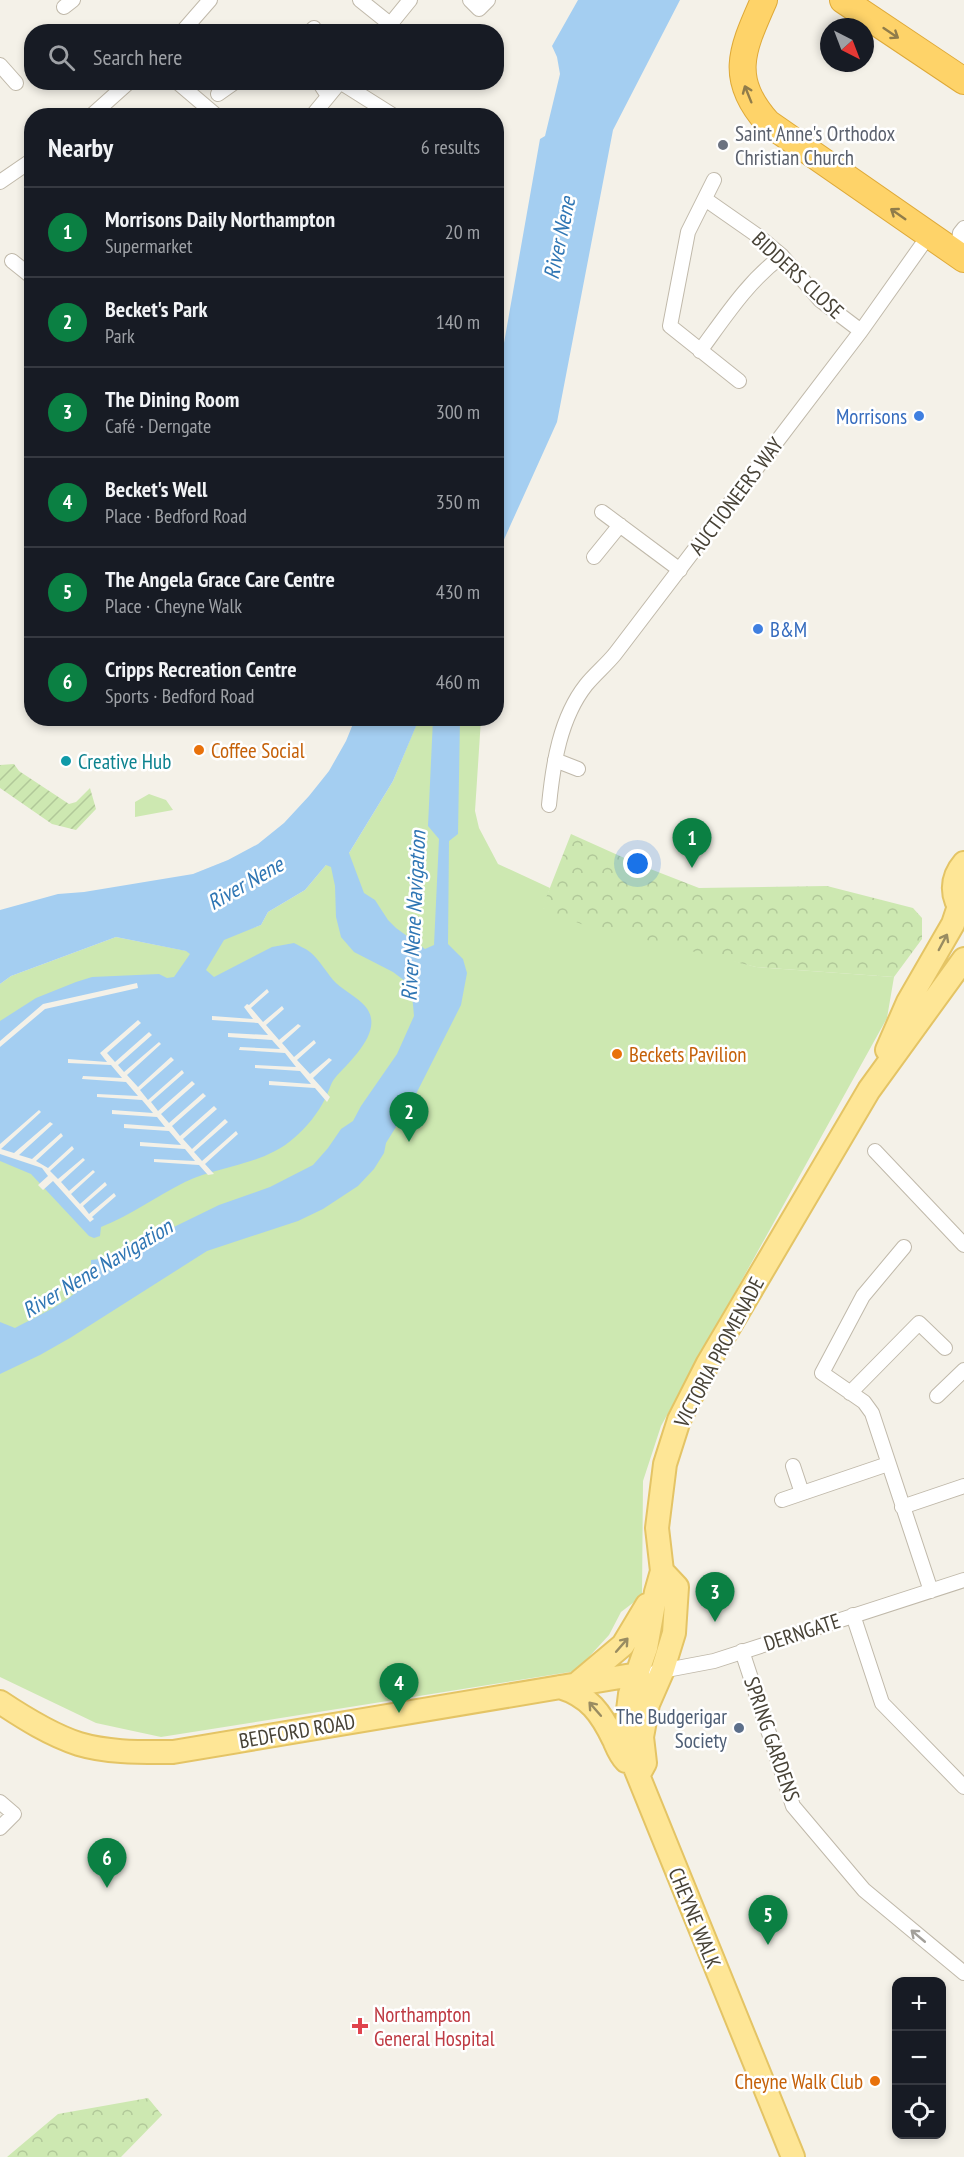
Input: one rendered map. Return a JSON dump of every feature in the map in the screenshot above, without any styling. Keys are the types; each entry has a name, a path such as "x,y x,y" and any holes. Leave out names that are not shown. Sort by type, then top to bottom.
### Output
{"highway":[{"path":"764,0 743,56 741,74 753,107 768,123 960,256"},
{"path":"843,0 964,81"}],"main road":[{"path":"961,909 953,888 955,876 964,863"},
{"name":"VICTORIA PROMENADE","path":"869,1090 908,1002 961,909"},
{"name":"VICTORIA PROMENADE","path":"638,1674 646,1648 659,1582 657,1528 665,1464 679,1420 708,1363 869,1090 964,959"},
{"path":"659,1582 677,1587 674,1633 662,1672 648,1704 642,1737 645,1763 639,1774 622,1758 600,1714 569,1685 623,1645 659,1582"},
{"name":"BEDFORD ROAD","path":"0,1702 27,1719 79,1744 121,1752 173,1752 638,1674"},
{"name":"CHEYNE WALK","path":"638,1674 630,1694 626,1726 627,1748 793,2157"}],"street":[{"path":"189,24 210,0"},
{"path":"360,0 383,24"},
{"path":"390,24 410,0"},
{"path":"470,0 479,9 488,0"},
{"path":"0,65 16,83"},
{"path":"111,108 124,90"},
{"path":"186,90 208,108"},
{"path":"218,94 224,90"},
{"path":"324,90 328,96"},
{"path":"318,108 333,90"},
{"path":"350,90 373,108"},
{"path":"0,182 24,166"},
{"path":"714,180 688,232 670,326 739,381"},
{"name":"BIDDERS CLOSE","path":"705,199 759,236 782,256 820,300 861,331"},
{"path":"960,256 960,233 964,228"},
{"name":"AUCTIONEERS WAY","path":"549,805 555,760 570,713 587,685 615,654 680,570 861,331 929,235"},
{"path":"699,351 749,286 766,268 782,256"},
{"path":"12,261 24,271"},
{"path":"602,512 680,570"},
{"path":"594,557 620,525"},
{"path":"555,760 578,769"},
{"path":"874,1151 964,1245"},
{"path":"904,1247 863,1296 822,1373 864,1402 872,1413 931,1591"},
{"path":"850,1393 920,1323 945,1348"},
{"path":"937,1396 964,1370"},
{"path":"782,1500 888,1464"},
{"path":"794,1466 802,1493"},
{"path":"902,1507 964,1486"},
{"name":"DERNGATE","path":"638,1674 662,1672 714,1661 964,1580"},
{"path":"854,1615 882,1703 964,1787"},
{"name":"SPRING GARDENS","path":"742,1651 793,1806 864,1890 964,1972"},
{"path":"0,1802 14,1814 0,1828"}],"green space":[{"path":"416,726 481,726 475,811 479,828 498,864 550,888 543,908 756,967 894,977 887,1018 661,1426 643,1481 642,1596 621,1612 609,1635 576,1671 161,1737 96,1723 0,1677 0,984 11,976 116,937 187,951 261,925 268,912 305,890 326,865 349,853 393,781"},
{"path":"14,764 19,771 69,804 76,802 90,788 96,809 76,830 52,824 0,788 0,765"},
{"path":"149,794 166,800 173,810 135,817 135,802"},
{"path":"571,834 699,888 827,886 913,908 922,918 922,939 894,977 756,967 581,924 542,908"},
{"path":"148,2098 162,2115 121,2157 7,2157 58,2114"}],"water":[{"name":"River Nene","path":"578,0 680,0 613,130 557,422 504,539 504,343 540,139 545,136 560,74 552,46"},
{"path":"352,726 416,726 393,781 349,853 364,893 375,900 396,928 425,949 434,945 439,839 428,826 433,726 460,726 458,834 449,841 448,944 463,959 467,973 461,1005 414,1098 386,1143 384,1153 374,1169 358,1186 323,1209 298,1221 207,1251 70,1338 0,1374 0,1322 15,1328 60,1304 84,1284 91,1268 91,1260 100,1259 101,1268 110,1267 141,1243 219,1205 270,1187 313,1165 341,1129 353,1121 397,1054 414,1016 412,994 405,981 393,972 354,952 341,937 336,917 335,886 331,867 326,865 305,890 268,912 261,925 224,940 206,970 214,977 272,947 294,943 310,952 336,983 365,1006 370,1015 371,1025 364,1045 333,1080 312,1120 282,1147 256,1159 185,1182 101,1227 100,1236 94,1238 89,1236 31,1174 0,1161 0,1021 36,998 92,977 159,974 167,978 174,977 190,954 186,951 116,937 11,976 0,984 0,910 58,894 84,892 193,874 228,860 258,844 284,823 329,771"}],"pier":[{"path":"137,983 138,988 45,1009 0,1047 0,1041 43,1004"},
{"path":"267,989 269,992 251,1008 263,1022 282,1006 284,1009 266,1025 279,1040 298,1024 301,1026 282,1043 294,1057 314,1040 316,1043 297,1060 310,1074 329,1058 332,1060 313,1078 330,1097 327,1102 315,1088 269,1085 269,1081 311,1084 300,1071 255,1068 255,1065 296,1067 285,1053 239,1050 240,1047 280,1049 272,1040 228,1037 228,1033 268,1035 258,1023 212,1020 212,1016 253,1019 244,1007"},
{"path":"138,1020 141,1023 107,1053 115,1062 149,1032 152,1035 118,1065 124,1072 159,1042 161,1044 127,1075 138,1087 171,1057 174,1060 140,1090 148,1100 182,1070 184,1073 151,1102 158,1111 192,1081 195,1084 161,1114 169,1123 203,1093 206,1096 172,1126 180,1136 214,1106 217,1109 183,1139 192,1149 225,1119 228,1122 194,1152 202,1161 236,1131 238,1134 205,1164 214,1174 208,1175 199,1165 154,1162 154,1159 195,1161 185,1149 140,1146 140,1142 181,1145 169,1131 124,1128 124,1124 165,1127 157,1117 112,1114 112,1110 153,1113 142,1100 97,1097 97,1094 138,1096 126,1082 82,1079 83,1076 122,1078 111,1065 68,1063 68,1059 107,1062 100,1053"},
{"path":"39,1110 41,1112 1,1149 14,1153 50,1122 53,1124 19,1155 32,1159 61,1133 63,1136 36,1161 48,1168 72,1146 74,1149 50,1171 58,1179 83,1158 85,1160 61,1182 69,1191 93,1170 95,1172 71,1194 80,1204 105,1182 107,1185 83,1206 89,1214 114,1193 116,1196 92,1217 94,1219 90,1222 53,1181 43,1190 38,1185 48,1176 42,1168 0,1154 0,1144"}],"place":[{"name":"Saint Anne's Orthodox Christian Church","path":"723,145"},
{"name":"Morrisons","path":"919,416"},
{"name":"B&M","path":"758,629"},
{"name":"Coffee Social","path":"199,750"},
{"name":"Creative Hub","path":"66,761"},
{"name":"Morrisons Daily Northampton","path":"692,868"},
{"name":"Beckets Pavilion","path":"617,1054"},
{"name":"Becket's Park","path":"409,1142"},
{"name":"The Dining Room","path":"715,1622"},
{"name":"Becket's Well","path":"399,1713"},
{"name":"The Budgerigar Society","path":"739,1728"},
{"name":"Cripps Recreation Centre","path":"107,1888"},
{"name":"The Angela Grace Care Centre","path":"768,1945"},
{"name":"Northampton General Hospital","path":"360,2026"},
{"name":"Cheyne Walk Club","path":"875,2081"}],"water label":[{"name":"River Nene Navigation","path":"413,916"},
{"name":"River Nene Navigation","path":"97,1268"}]}
